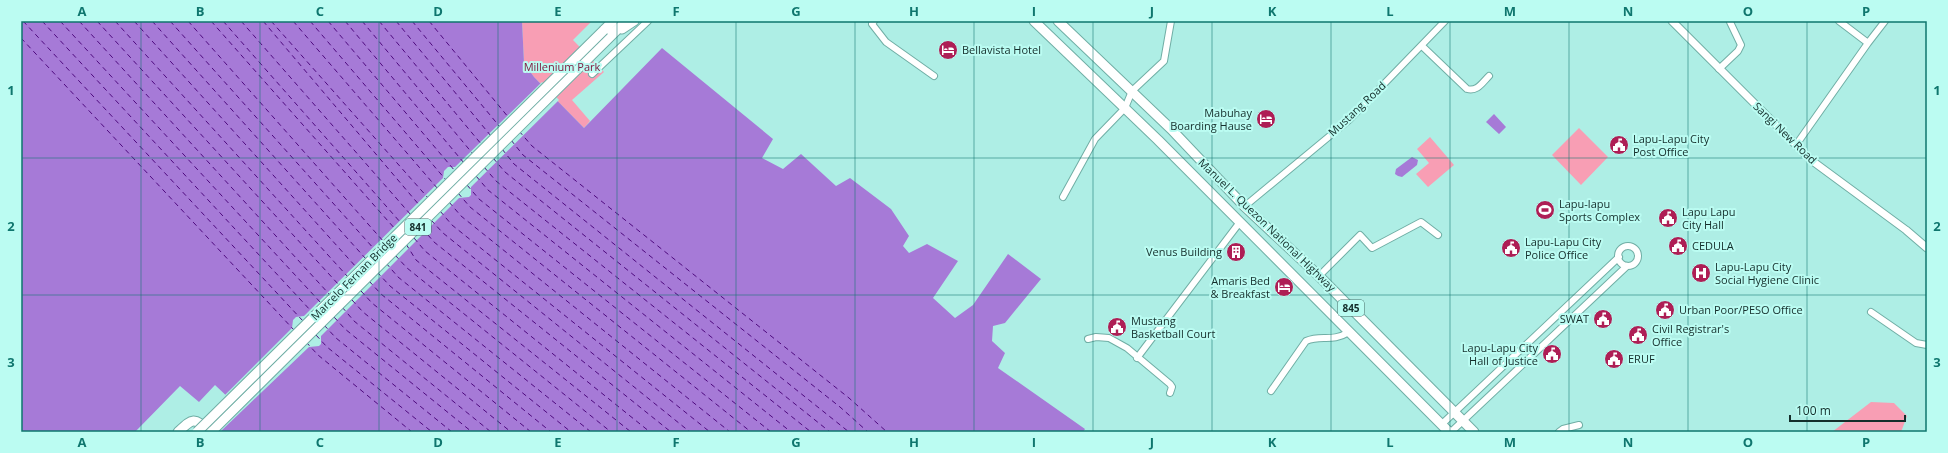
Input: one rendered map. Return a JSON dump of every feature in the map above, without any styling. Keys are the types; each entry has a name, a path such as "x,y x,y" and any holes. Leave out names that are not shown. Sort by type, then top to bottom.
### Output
{"main road":[{"name":"Marcelo Fernan Bridge","path":"198,432 613,21"},
{"name":"Marcelo Fernan Bridge","path":"210,432 626,21"},
{"path":"610,36 634,21"},
{"name":"Manuel L. Quezon National Highway","path":"1034,21 1125,108 1450,432"},
{"name":"Manuel L. Quezon National Highway","path":"1058,21 1132,91 1474,432"},
{"path":"178,432 187,423 194,420 200,422 210,432"}],"street":[{"path":"592,74 648,21"},
{"path":"874,21 872,24 886,42 934,76"},
{"path":"1063,197 1095,139 1125,108 1132,91 1164,61 1171,21"},
{"name":"Mustang Road","path":"1246,206 1349,120 1445,21"},
{"name":"Sangi New Road","path":"1672,21 1811,160 1906,230 1927,248"},
{"path":"1839,21 1868,43"},
{"path":"1796,145 1868,43 1886,21"},
{"path":"1719,69 1738,51 1741,45 1730,22"},
{"path":"1422,46 1467,89 1477,89 1489,76"},
{"path":"1137,358 1240,222"},
{"path":"1319,276 1360,234 1372,248 1421,222 1438,235"},
{"path":"1450,432 1627,266 1633,265 1637,262 1638,257 1634,248 1625,247 1620,251 1620,261 1627,266"},
{"path":"1442,424 1619,257"},
{"path":"1871,312 1916,343 1927,345"},
{"path":"1553,318 1562,326"},
{"path":"1271,391 1306,341 1315,338 1327,340 1339,338 1349,332"},
{"path":"1088,339 1096,337 1109,338 1127,348 1137,358 1170,384 1172,387 1170,393"},
{"path":"1559,432 1563,429 1579,425"}],"green space":[{"name":"Millenium Park","path":"522,21 592,21 573,40 604,72 572,100 590,121 584,128 534,77 524,63"},
{"path":"1579,128 1608,157 1581,185 1552,155"},
{"path":"1430,137 1454,165 1428,187 1416,174 1429,163 1417,149"},
{"path":"1871,402 1894,403 1907,416 1901,432 1832,432"}],"shaded area":[{"path":"21,21 522,21 524,63 534,77 584,128 662,48 773,139 762,158 783,169 801,154 836,186 850,178 891,209 909,236 903,246 909,253 927,244 958,261 933,298 955,318 973,305 1008,254 1041,279 1005,323 993,326 992,341 1005,353 998,368 1085,429 1083,432 223,432 212,423 233,402 215,385 199,402 180,386 135,432 21,432"},
{"path":"1494,114 1506,127 1499,134 1486,122"},
{"path":"1412,157 1418,160 1417,165 1402,177 1395,174 1396,169"}],"pier":[{"path":"542,82 559,100 471,187 471,195 469,197 459,198 321,336 321,344 319,346 309,347 220,432 210,424 230,402 224,396 292,328 293,320 296,317 304,316 443,178 444,171 448,167 455,167"}],"ferry route":[{"path":"23,21 303,321"},
{"path":"42,21 312,312"},
{"path":"60,21 321,303"},
{"path":"79,21 330,295"},
{"path":"97,21 339,285"},
{"path":"115,21 348,277"},
{"path":"134,21 357,268"},
{"path":"152,21 366,259"},
{"path":"170,21 375,250"},
{"path":"188,21 384,242"},
{"path":"211,21 396,230"},
{"path":"223,21 401,223"},
{"path":"241,21 411,215"},
{"path":"263,21 420,206"},
{"path":"271,21 429,199"},
{"path":"293,21 438,189"},
{"path":"310,21 446,180"},
{"path":"328,21 455,171"},
{"path":"345,21 464,163"},
{"path":"362,21 473,154"},
{"path":"379,21 482,145"},
{"path":"396,21 491,136"},
{"path":"412,21 500,127"},
{"path":"429,21 509,118"},
{"path":"21,38 294,330"},
{"path":"519,131 532,146 849,398 887,432"},
{"path":"511,140 523,155 840,407 868,432"},
{"path":"502,149 514,164 849,432"},
{"path":"493,158 505,172 830,432"},
{"path":"484,167 496,181 811,432"},
{"path":"476,176 488,190 791,432"},
{"path":"467,185 479,199 771,432"},
{"path":"458,193 470,207 751,432"},
{"path":"449,202 461,216 730,432"},
{"path":"440,211 452,225 710,432"},
{"path":"431,220 443,233 690,432"},
{"path":"422,228 434,242 671,432"},
{"path":"414,238 425,251 650,432"},
{"path":"406,244 416,260 631,432"},
{"path":"395,255 407,268 611,432"},
{"path":"386,263 398,277 591,432"},
{"path":"377,272 390,286 571,432"},
{"path":"369,281 381,294 551,432"},
{"path":"361,291 372,303 531,432"},
{"path":"352,300 363,312 511,432"},
{"path":"342,307 354,321 491,432"},
{"path":"334,317 345,329 472,432"},
{"path":"324,325 336,338 452,432"},
{"path":"316,335 327,347 432,432"},
{"path":"306,342 318,355 412,432"}],"place":[{"name":"Bellavista Hotel","path":"948,50"},
{"name":"Mabuhay Boarding Hause","path":"1266,119"},
{"name":"Lapu-Lapu City Post Office","path":"1619,145"},
{"name":"Lapu-lapu Sports Complex","path":"1545,210"},
{"name":"Lapu Lapu City Hall","path":"1668,218"},
{"name":"CEDULA","path":"1678,246"},
{"name":"Lapu-Lapu City Police Office","path":"1511,248"},
{"name":"Venus Building","path":"1236,252"},
{"name":"Lapu-Lapu City Social Hygiene Clinic","path":"1701,273"},
{"name":"Amaris Bed & Breakfast","path":"1284,287"},
{"name":"Urban Poor/PESO Office","path":"1665,310"},
{"name":"SWAT","path":"1603,319"},
{"name":"Mustang Basketball Court","path":"1117,327"},
{"name":"Civil Registrar's Office","path":"1638,335"},
{"name":"Lapu-Lapu City Hall of Justice","path":"1552,354"},
{"name":"ERUF","path":"1614,359"}]}
